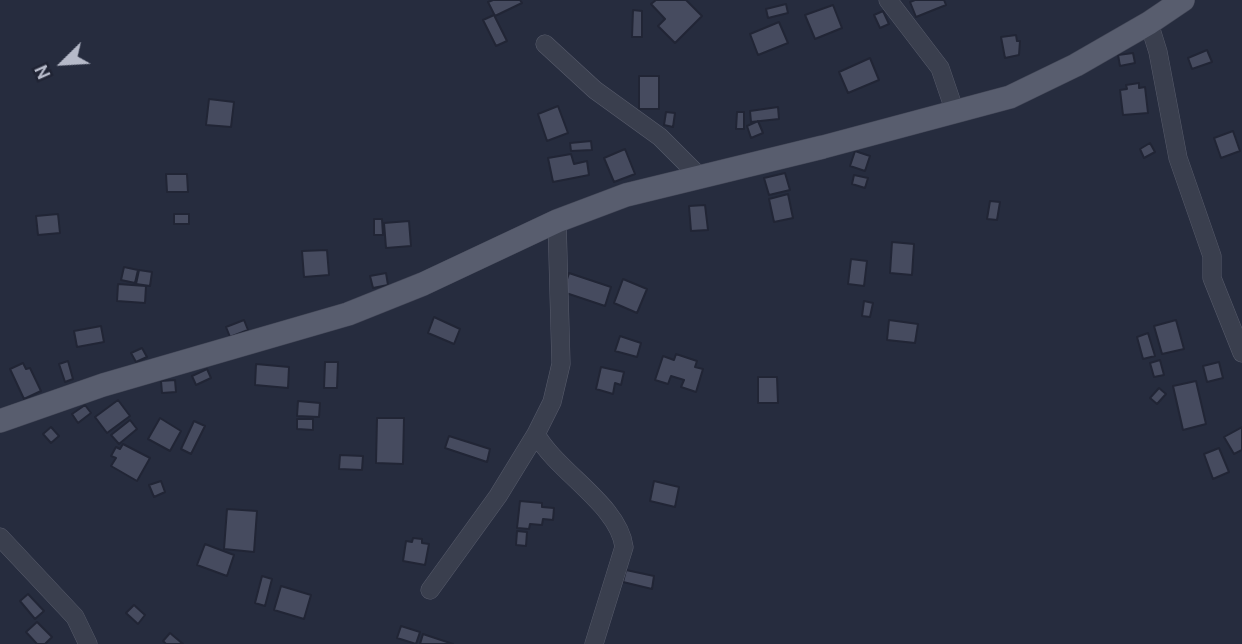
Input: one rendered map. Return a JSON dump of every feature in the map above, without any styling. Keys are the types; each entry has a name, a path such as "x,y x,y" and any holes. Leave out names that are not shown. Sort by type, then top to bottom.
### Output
{"main road":[{"path":"0,421 103,385 348,314 423,284 557,221 626,195 823,147 1010,97 1076,65 1183,0"}],"street":[{"path":"888,0 940,68 955,112"},
{"path":"1149,23 1158,52 1178,158 1212,256 1212,278 1242,353"},
{"path":"545,44 595,90 660,137 699,176"},
{"path":"430,590 498,496 552,402 561,364 557,221"},
{"path":"536,434 551,456 579,482 615,523 622,535 624,547 594,644"},
{"path":"0,537 75,617 88,644"}],"building":[{"path":"520,0 522,3 495,16 488,2"},
{"path":"656,0 686,0 702,16 675,43 658,26 665,19 651,4"},
{"path":"944,0 946,5 916,17 910,2"},
{"path":"786,4 788,13 768,18 766,9"},
{"path":"833,5 842,28 815,39 805,15"},
{"path":"633,10 642,11 642,37 632,37"},
{"path":"883,11 889,24 880,28 874,15"},
{"path":"494,15 507,41 496,46 483,20"},
{"path":"779,22 788,43 758,55 750,34"},
{"path":"1016,35 1017,41 1020,41 1019,55 1005,58 1001,37"},
{"path":"1207,50 1212,62 1192,69 1188,58"},
{"path":"1133,53 1135,63 1120,66 1118,55"},
{"path":"870,58 879,80 848,93 839,72"},
{"path":"639,76 659,76 659,109 639,109"},
{"path":"1139,83 1139,88 1145,87 1148,113 1123,115 1120,90 1127,89 1126,85"},
{"path":"209,99 234,102 231,127 206,125"},
{"path":"558,106 568,133 547,141 538,114"},
{"path":"778,107 779,119 751,122 750,111"},
{"path":"666,112 675,113 673,127 664,125"},
{"path":"737,112 744,112 744,129 736,129"},
{"path":"758,121 763,133 751,138 747,126"},
{"path":"1233,131 1240,151 1221,158 1214,138"},
{"path":"591,141 592,150 571,151 570,143"},
{"path":"1150,143 1155,152 1144,158 1140,149"},
{"path":"625,149 635,174 614,182 604,158"},
{"path":"855,151 870,156 865,171 850,166"},
{"path":"571,154 574,164 587,161 589,175 553,182 548,158"},
{"path":"785,173 790,190 769,195 764,178"},
{"path":"166,174 187,174 188,192 167,192"},
{"path":"854,175 868,178 865,188 852,184"},
{"path":"788,194 793,218 774,222 769,199"},
{"path":"990,201 1000,202 997,220 987,219"},
{"path":"705,205 708,230 691,231 689,206"},
{"path":"58,214 60,233 38,235 36,216"},
{"path":"174,214 189,214 189,224 174,224"},
{"path":"374,219 382,219 383,235 374,235"},
{"path":"409,221 411,246 386,248 384,223"},
{"path":"892,242 914,244 912,275 890,273"},
{"path":"327,250 329,275 304,277 302,251"},
{"path":"851,259 867,261 864,286 848,284"},
{"path":"124,267 138,270 135,283 121,280"},
{"path":"139,270 152,272 150,286 136,284"},
{"path":"386,273 388,285 373,288 370,276"},
{"path":"569,273 611,287 605,306 563,292"},
{"path":"623,279 647,289 637,313 614,303"},
{"path":"118,284 146,286 145,303 117,301"},
{"path":"864,301 873,303 870,317 862,316"},
{"path":"434,317 460,329 454,344 428,333"},
{"path":"244,320 248,330 230,337 226,327"},
{"path":"889,320 918,324 915,343 887,340"},
{"path":"1176,320 1184,349 1162,354 1154,326"},
{"path":"101,326 104,342 77,347 74,331"},
{"path":"1148,333 1155,356 1143,359 1137,337"},
{"path":"620,336 641,343 637,357 615,351"},
{"path":"142,348 147,357 136,362 131,353"},
{"path":"676,354 697,361 695,367 703,369 696,392 681,387 684,380 671,376 668,384 655,380 663,356 674,360"},
{"path":"1160,360 1164,375 1154,377 1150,363"},
{"path":"68,361 73,379 65,382 59,364"},
{"path":"325,362 338,362 337,388 324,388"},
{"path":"1219,362 1223,378 1207,382 1203,366"},
{"path":"23,363 26,369 30,368 41,391 24,399 10,369"},
{"path":"256,364 289,367 288,388 255,385"},
{"path":"601,367 624,372 621,385 615,383 613,394 596,389"},
{"path":"207,369 211,378 196,385 192,376"},
{"path":"758,377 777,377 778,403 758,403"},
{"path":"175,380 176,392 162,393 161,381"},
{"path":"1196,381 1206,424 1183,430 1173,386"},
{"path":"1159,388 1166,394 1157,404 1150,398"},
{"path":"118,400 130,416 107,433 95,417"},
{"path":"298,401 320,403 319,417 297,416"},
{"path":"85,405 91,413 78,423 72,414"},
{"path":"160,418 181,431 170,451 148,439"},
{"path":"377,418 404,418 403,464 376,463"},
{"path":"297,419 313,419 313,430 297,429"},
{"path":"130,420 137,429 119,444 111,435"},
{"path":"194,421 205,426 191,454 181,449"},
{"path":"51,427 59,436 51,443 43,434"},
{"path":"1242,427 1242,450 1234,454 1224,437"},
{"path":"449,436 490,449 487,462 445,448"},
{"path":"123,444 150,458 137,481 111,466 116,458 111,456 116,447 120,449"},
{"path":"1219,448 1229,472 1213,479 1204,454"},
{"path":"340,455 363,456 362,470 339,469"},
{"path":"161,481 165,492 154,497 149,485"},
{"path":"654,481 679,487 675,507 650,501"},
{"path":"520,501 542,503 542,507 554,508 553,520 543,519 542,525 530,524 529,529 517,528"},
{"path":"227,509 257,511 254,552 224,549"},
{"path":"517,531 527,532 526,546 516,545"},
{"path":"413,538 422,539 422,543 429,544 425,565 403,561 406,541 412,542"},
{"path":"205,544 234,555 227,576 197,565"},
{"path":"626,570 654,576 652,589 623,582"},
{"path":"262,576 272,579 265,606 255,603"},
{"path":"281,586 311,595 304,619 274,610"},
{"path":"28,594 44,611 35,619 20,601"},
{"path":"134,605 145,615 138,624 126,613"},
{"path":"37,622 52,637 45,644 37,644 26,632"},
{"path":"401,626 420,632 416,644 397,638"},
{"path":"170,633 183,644 166,644 163,641"},
{"path":"423,634 453,644 420,644"}]}
